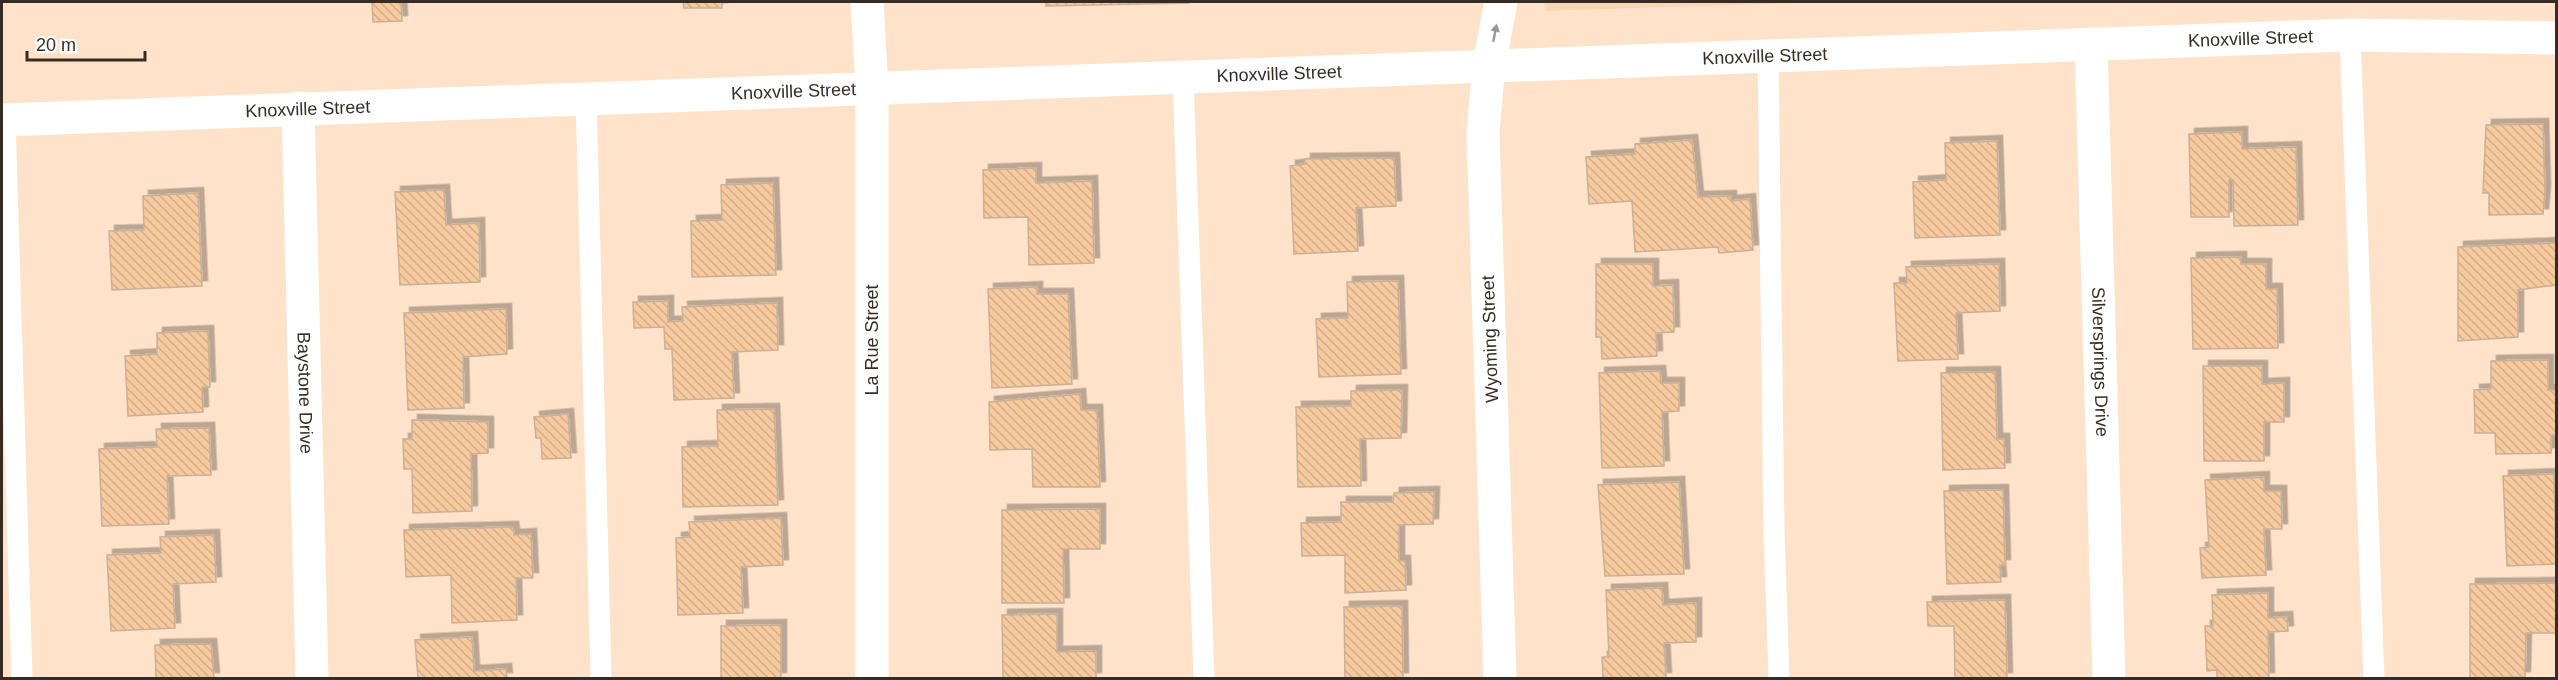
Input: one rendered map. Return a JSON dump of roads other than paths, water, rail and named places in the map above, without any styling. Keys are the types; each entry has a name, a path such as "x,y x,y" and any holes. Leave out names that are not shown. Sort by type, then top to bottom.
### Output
{"street":[{"name":"La Rue Street","path":"867,2 872,87 872,678"},
{"name":"Wyoming Street","path":"1500,678 1484,132 1489,65 1501,2"},
{"name":"Knoxville Street","path":"3,119 2350,35 2556,38"},
{"name":"Silversprings Drive","path":"2091,44 2109,678"},
{"name":"Baystone Drive","path":"298,108 312,678"}],"lane":[{"path":"2350,35 2374,678"},
{"path":"1768,56 1774,530 1779,678"},
{"path":"1183,77 1204,678"},
{"path":"586,98 601,678"},
{"path":"3,119 22,678"}]}
